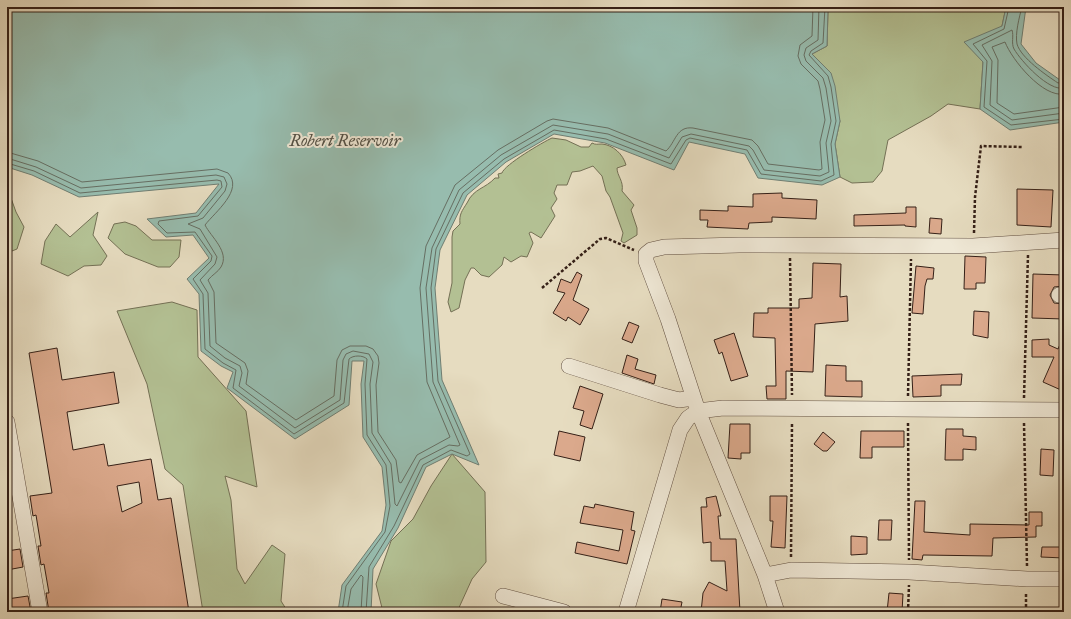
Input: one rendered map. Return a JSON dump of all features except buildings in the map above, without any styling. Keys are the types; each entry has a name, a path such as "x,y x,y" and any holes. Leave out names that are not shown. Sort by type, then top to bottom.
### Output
{"street":[{"path":"777,612 765,575 695,405 668,319 646,261 646,254 651,250 664,247 739,245 974,246 1029,241 1064,240"},
{"path":"569,366 695,405 723,408 1064,410"},
{"path":"626,612 680,430 695,405"},
{"path":"7,422 40,612"},
{"path":"765,575 791,570 910,572 1027,579 1064,579"},
{"path":"503,596 564,612"}],"path":[{"path":"974,246 975,197 981,146 1022,147"},
{"path":"542,288 600,239 606,238 646,254"},
{"path":"1026,612 1027,579 1024,410 1029,241"},
{"path":"908,612 910,572 908,408 911,246"}],"shaded area":[{"path":"831,7 1006,7 1002,26 983,62 980,109 948,104 931,116 888,140 882,171 873,182 852,183 840,177 835,144 840,121 812,54 827,46 828,10"},
{"path":"552,138 566,140 581,147 589,147 592,143 610,146 623,157 626,165 617,168 617,171 622,184 622,191 634,205 631,210 637,228 637,235 624,243 621,241 623,233 610,197 606,191 602,176 593,166 580,171 572,172 567,185 557,185 554,193 557,199 551,208 555,216 541,238 531,232 529,233 533,243 527,257 521,256 511,262 504,257 502,265 489,277 481,275 474,268 471,268 465,280 459,308 451,312 448,302 452,283 452,237 453,231 460,224 460,215 462,211 476,191 495,178 499,178 498,174 502,173 504,169 516,159"},
{"path":"7,187 16,212 24,227 17,249 7,253"},
{"path":"98,212 93,235 107,256 101,265 84,266 68,276 41,264 45,241 56,224 70,237"},
{"path":"125,222 136,226 152,240 181,240 179,257 170,267 158,267 125,254 108,238 114,224"},
{"path":"172,302 197,310 198,357 246,411 257,487 225,476 231,500 237,569 245,584 272,545 285,554 281,601 288,612 203,612 183,485 165,469 147,384 117,311"},
{"path":"452,454 485,492 486,562 472,579 457,612 383,612 376,584 391,541 413,519 431,486"}],"water":[{"name":"Robert Reservoir","path":"7,7 831,7 828,10 827,46 812,54 831,73 835,86 840,121 835,144 840,177 822,185 758,178 745,154 689,142 674,170 605,143 554,134 506,162 467,195 440,250 435,288 442,380 479,465 452,454 426,467 398,528 373,569 371,612 338,612 342,585 382,531 386,505 382,467 363,437 361,384 364,361 352,361 349,405 295,439 227,388 233,372 221,366 201,351 199,294 187,279 209,258 193,235 166,237 147,219 196,213 219,184 79,197 32,175 7,167"},
{"path":"1006,7 1026,7 1021,44 1036,63 1060,80 1064,77 1064,122 1010,130 980,109 983,62 964,42 1002,26"}]}
